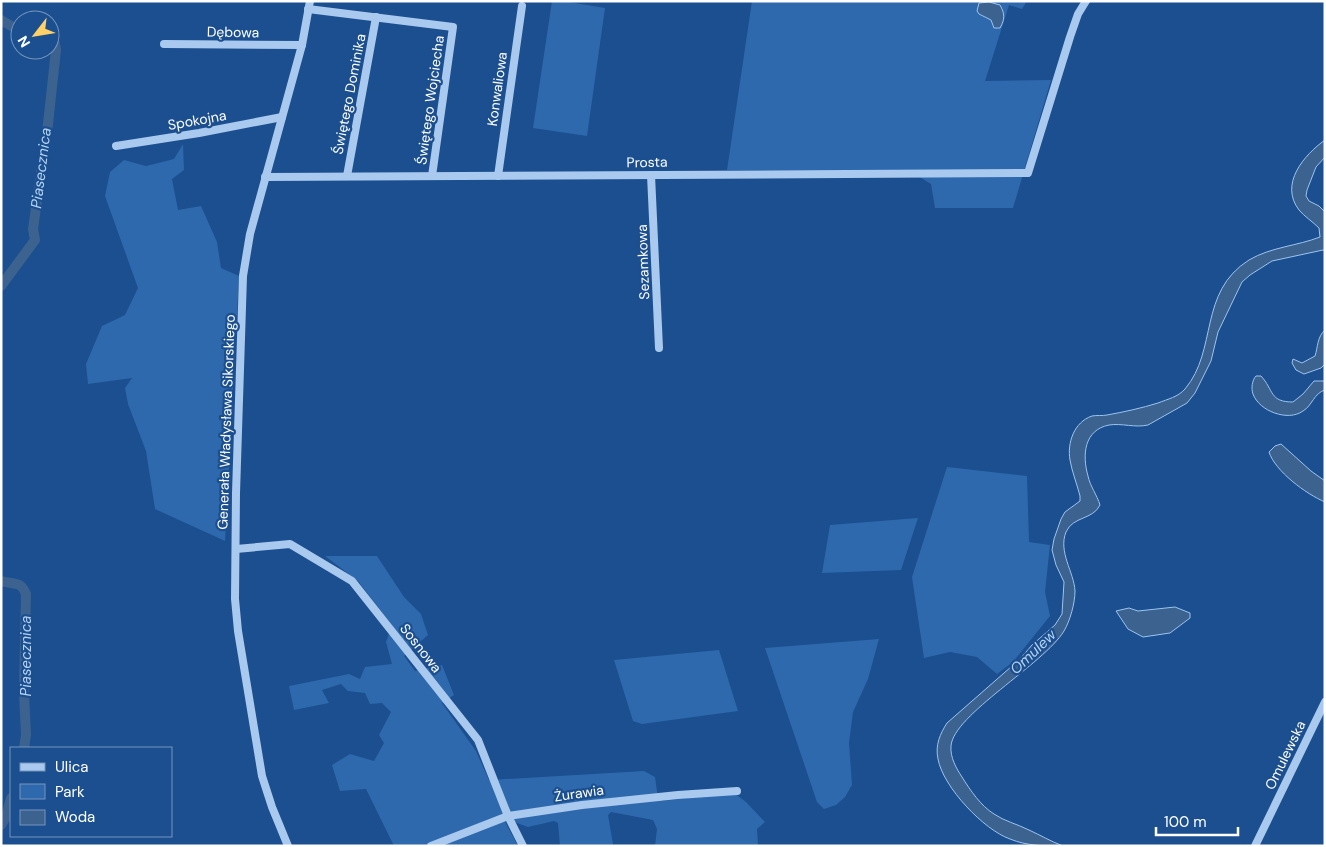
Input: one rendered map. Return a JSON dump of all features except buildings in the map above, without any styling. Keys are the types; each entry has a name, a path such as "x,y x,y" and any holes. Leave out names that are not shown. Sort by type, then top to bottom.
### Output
{"street":[{"name":"Prosta","path":"265,177 1028,173 1070,37 1078,14 1086,1"},
{"path":"309,5 376,17"},
{"name":"Generała Władysława Sikorskiego","path":"288,846 272,807 261,767 238,631 235,599 236,549 243,276 250,234 302,45 309,5"},
{"name":"Konwaliowa","path":"498,176 522,6"},
{"name":"Świętego Wojciecha","path":"376,17 453,27 432,176"},
{"name":"Świętego Dominika","path":"346,176 376,17"},
{"name":"Dębowa","path":"164,44 302,45"},
{"name":"Spokojna","path":"116,146 199,134 282,117"},
{"name":"Sezamkowa","path":"651,175 659,348"},
{"name":"Sosnowa","path":"236,549 290,544 352,581 478,740 508,816 523,846"},
{"name":"Omulewska","path":"1255,846 1325,702"},
{"name":"Żurawia","path":"431,846 508,816 582,805 737,791"}],"green space":[{"path":"552,1 605,8 587,136 533,128"},
{"path":"752,1 1027,1 1022,9 1009,5 985,81 1051,80 1013,208 935,208 931,184 910,171 727,170"},
{"path":"183,144 184,170 172,179 178,210 201,206 217,242 221,268 239,276 225,541 155,509 146,451 128,404 125,388 132,378 88,384 86,364 102,326 125,315 138,288 105,196 110,172 124,160 146,166 174,159"},
{"path":"947,467 1027,476 1029,542 1050,545 1045,592 1050,616 1013,662 997,674 977,657 950,652 924,658 912,577"},
{"path":"918,518 901,570 822,573 830,525"},
{"path":"325,556 377,556 404,597 421,614 428,635 404,656 415,671 442,665 454,695 442,703 476,751 489,780 644,771 655,777 658,799 662,801 734,793 746,802 765,822 757,829 758,846 655,846 657,829 653,820 611,812 608,815 613,844 610,846 560,846 558,823 554,821 528,827 503,818 518,846 394,846 366,789 340,791 332,765 350,754 374,761 384,743 379,735 391,712 382,703 370,704 365,693 348,691 341,684 322,690 329,703 294,710 289,686 349,674 360,679 365,667 392,664 386,642 392,625 358,581"},
{"path":"879,639 868,679 853,712 849,743 852,785 845,797 836,805 824,809 817,802 765,648"},
{"path":"719,650 738,711 642,724 633,721 614,660"}],"water":[{"path":"989,2 1000,5 1002,8 1004,16 1000,28 994,28 991,20 977,11 979,3"},
{"name":"Omulew","path":"1325,140 1325,157 1316,167 1306,196 1309,201 1319,206 1325,212 1325,251 1272,261 1242,282 1218,332 1211,361 1195,393 1187,403 1148,425 1109,425 1094,432 1087,444 1085,460 1090,483 1100,505 1093,513 1073,523 1066,532 1064,539 1065,554 1075,591 1073,606 1066,627 1038,659 982,705 956,734 951,746 951,754 965,782 980,802 989,811 1006,821 1063,846 1042,846 1010,839 988,827 956,794 941,770 937,754 938,744 947,723 1020,659 1032,645 1055,625 1062,614 1064,582 1056,565 1052,550 1054,539 1065,512 1080,501 1069,453 1073,434 1081,423 1092,416 1146,407 1173,398 1182,392 1195,374 1202,357 1215,305 1222,288 1233,273 1257,256 1275,249 1320,237 1319,228 1299,210 1292,190 1293,180 1302,162"},
{"path":"1325,330 1325,364 1321,368 1304,374 1296,370 1292,363 1293,359 1302,363 1315,356 1319,339"},
{"path":"1256,376 1261,376 1273,394 1280,400 1293,402 1314,381 1325,381 1325,390 1318,394 1303,411 1297,414 1282,415 1268,410 1256,400 1252,387"},
{"path":"1281,444 1325,481 1325,502 1301,488 1278,467 1269,452 1275,446"},
{"path":"1175,607 1190,613 1190,618 1170,633 1143,637 1128,629 1116,611 1129,608 1138,611"}],"waterway":[{"name":"Piasecznica","path":"1,20 10,25"},
{"name":"Piasecznica","path":"1,286 35,240 33,229 55,60"},
{"name":"Piasecznica","path":"1,581 19,585 26,594 24,693 26,735 24,747"},
{"name":"Piasecznica","path":"1,825 6,817 10,802"}]}
